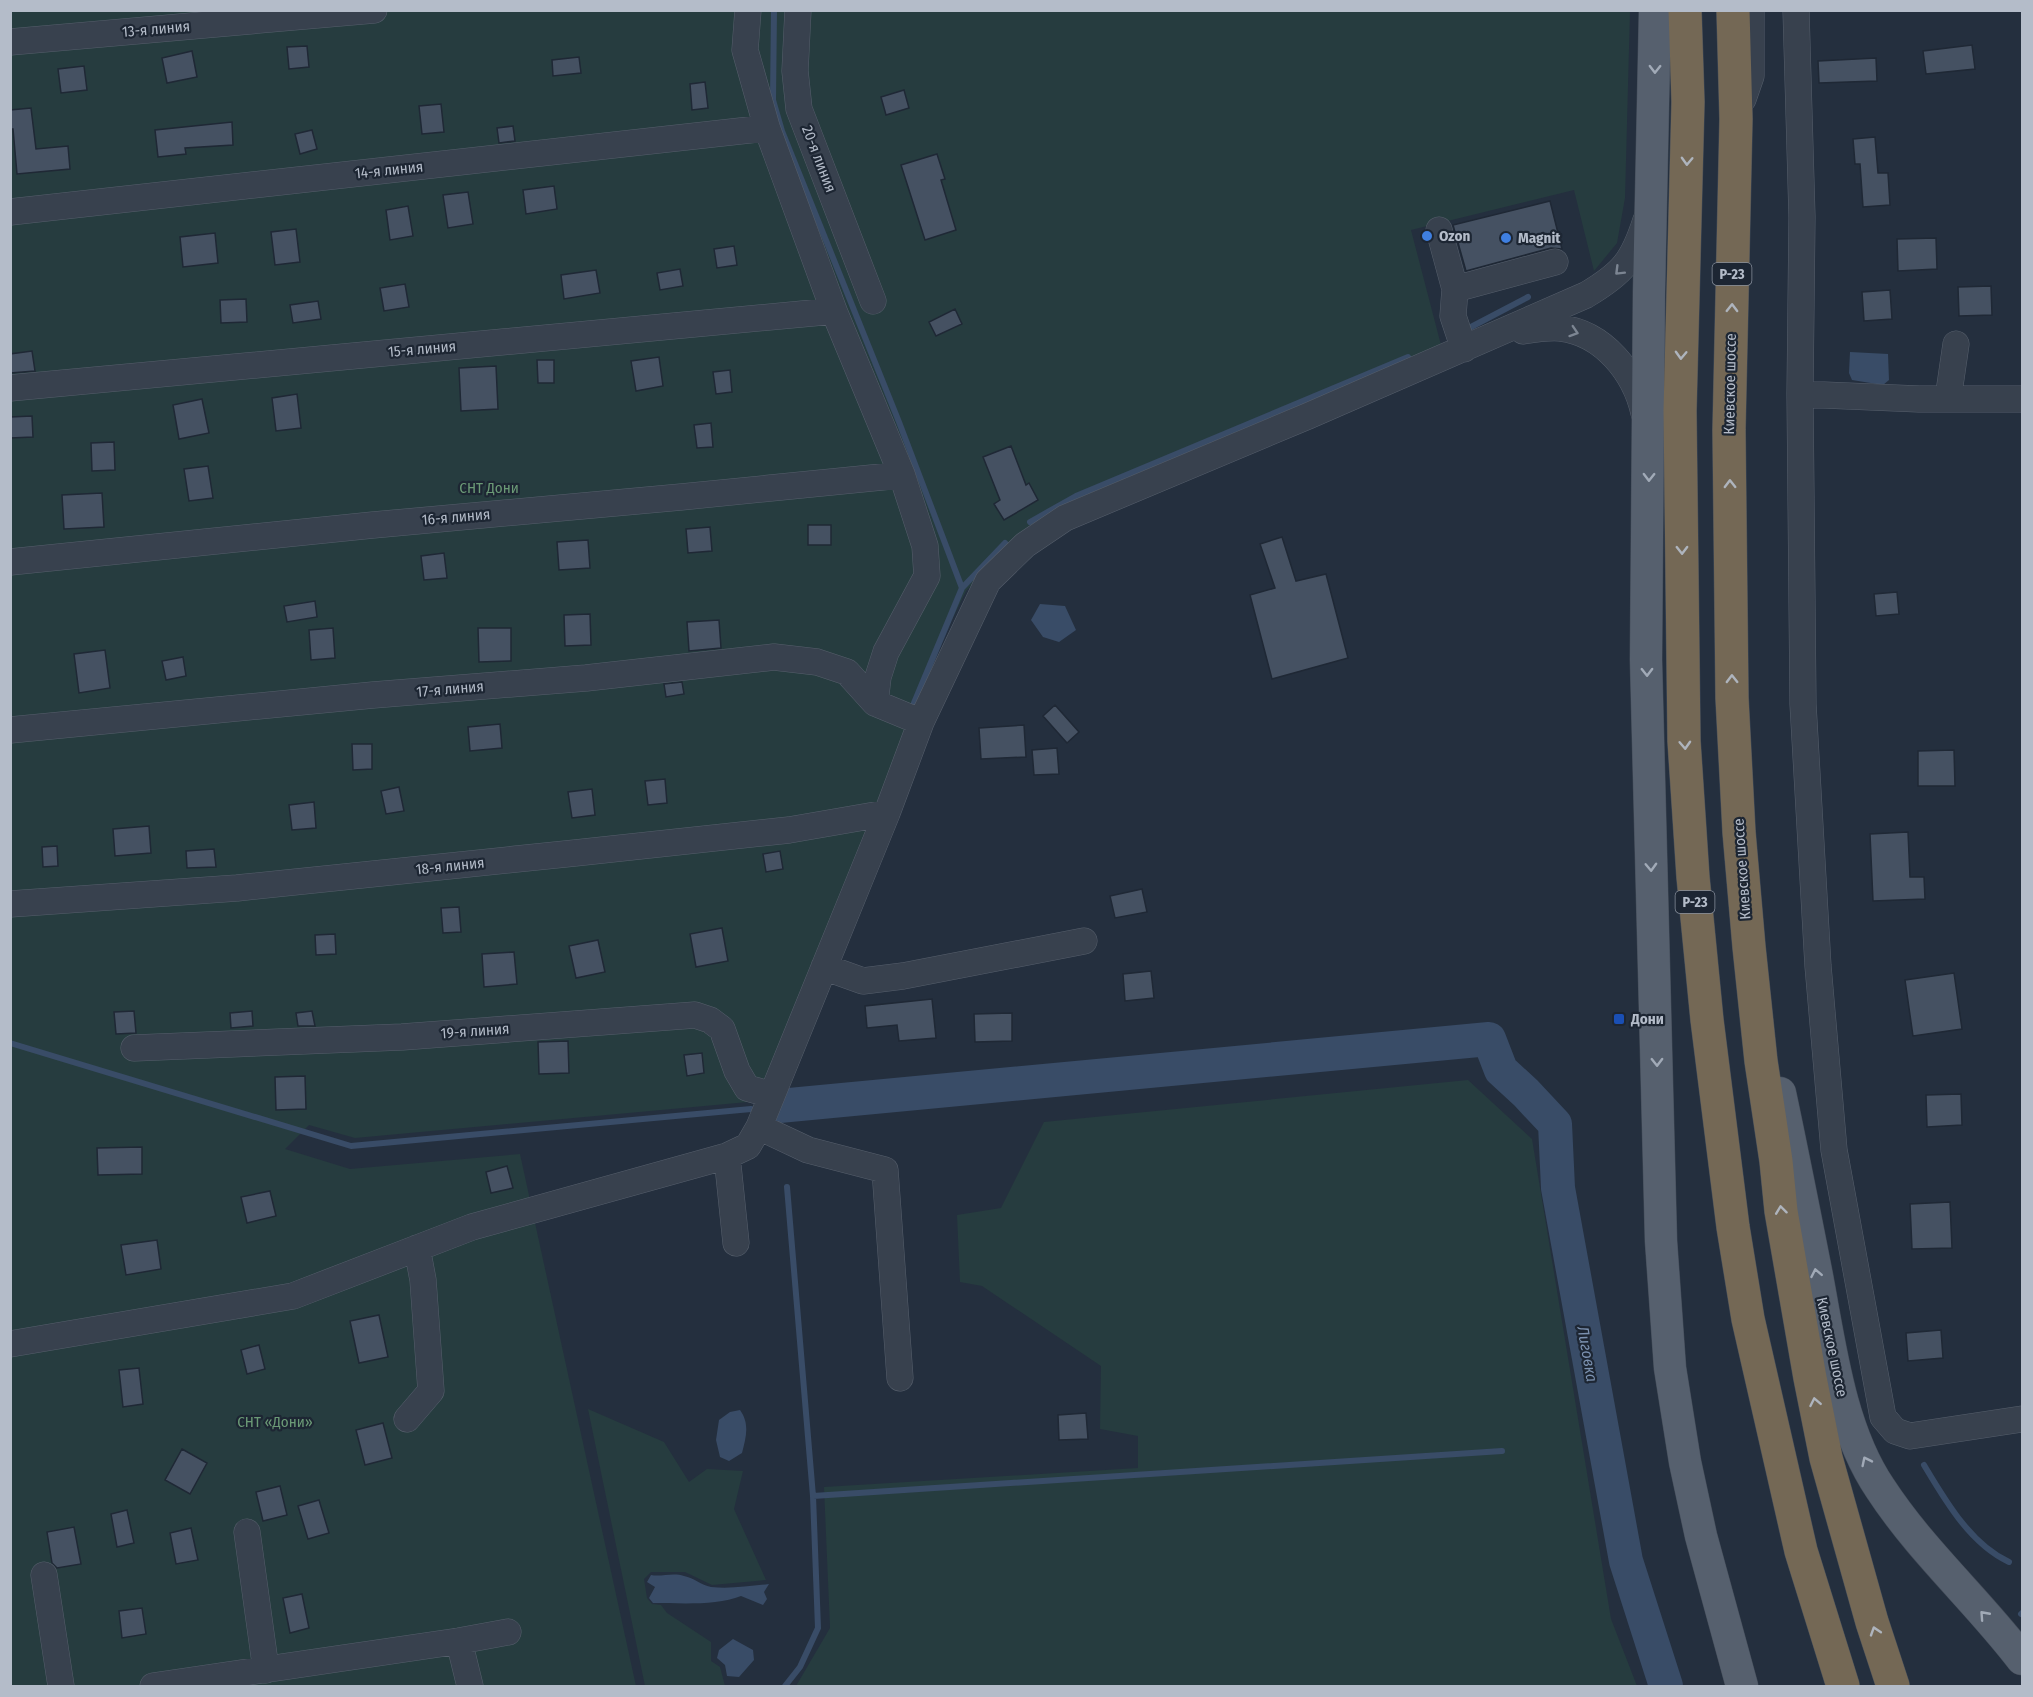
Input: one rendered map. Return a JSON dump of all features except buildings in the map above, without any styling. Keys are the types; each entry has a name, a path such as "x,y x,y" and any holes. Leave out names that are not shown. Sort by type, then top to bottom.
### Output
{"highway":[{"name":"Р-23","path":"1685,10 1688,102 1680,411 1684,741 1693,877 1707,1020 1733,1227 1748,1319 1801,1551 1842,1686"},
{"name":"Киевское шоссе","path":"1733,10 1736,119 1729,430 1732,698 1739,832 1749,947"},
{"name":"Р-23","path":"1749,947 1761,1061 1781,1211 1810,1378 1826,1458 1872,1622 1893,1686"}],"main road":[{"path":"1655,10 1649,292 1646,660 1661,1241 1670,1368 1684,1462 1701,1536 1742,1686"},
{"name":"Киевское шоссе","path":"1749,947 1802,1196 1831,1348 1844,1406 1859,1447 1879,1487 1904,1522 2022,1659"}],"street":[{"name":"13-я линия","path":"10,42 374,10"},
{"path":"748,10 745,50 766,128 834,311 902,475 925,546 927,576 886,652 878,676 875,703 921,722"},
{"name":"20-я линия","path":"798,10 795,71 799,109 873,301"},
{"path":"1736,119 1751,76 1751,10"},
{"path":"1796,10 1802,217 1800,394 1803,704 1819,977 1834,1150 1883,1417 1895,1431 1910,1436 2022,1419"},
{"name":"14-я линия","path":"10,212 766,128"},
{"path":"10,1344 293,1296 472,1227 727,1156 748,1146 759,1127 887,813 921,722 988,581 1025,545 1065,518 1586,295 1615,276 1633,255 1652,200"},
{"path":"1439,230 1455,289 1453,316 1464,348"},
{"path":"1455,289 1555,262"},
{"name":"15-я линия","path":"10,388 834,311"},
{"path":"1496,335 1562,328 1577,332 1603,346 1616,357 1637,390 1649,440"},
{"path":"1948,399 1956,344"},
{"path":"1800,394 2022,399"},
{"name":"16-я линия","path":"10,562 902,475"},
{"name":"17-я линия","path":"10,730 361,696 586,678 774,657 817,662 847,672 875,703"},
{"name":"18-я линия","path":"10,904 237,888 575,853 789,830 887,813"},
{"path":"824,967 863,981 903,976 1084,941"},
{"name":"19-я линия","path":"134,1048 402,1037 694,1015 710,1020 722,1029 737,1071 747,1088 772,1095"},
{"path":"759,1127 808,1150 885,1170 900,1378"},
{"path":"727,1156 736,1243"},
{"path":"407,1419 431,1391 423,1280 417,1248"},
{"path":"247,1532 266,1670"},
{"path":"44,1575 61,1686"},
{"path":"153,1686 508,1632"},
{"path":"459,1641 470,1686"}],"green space":[{"name":"СНТ Дони","path":"11,11 1630,11 1625,198 1617,243 1594,271 1574,190 1411,230 1441,345 1068,507 977,579 966,591 943,638 759,1101 355,1138 309,1125 285,1149 350,1169 520,1154 636,1686 11,1686"},
{"path":"1468,1080 1532,1139 1611,1619 1637,1686 796,1686 830,1628 824,1487 1138,1468 1138,1436 1100,1429 1101,1366 982,1286 960,1282 957,1215 1001,1208 1044,1122"},
{"path":"588,1409 664,1442 689,1482 707,1469 743,1471 734,1509 766,1580 712,1585 685,1572 651,1572 644,1579 647,1598 652,1604 661,1605 667,1613 711,1642 711,1661 720,1667 725,1686 645,1686"}],"water":[{"path":"1850,352 1888,354 1889,380 1883,385 1852,380 1849,373"},
{"path":"1040,604 1065,606 1076,630 1059,642 1043,637 1031,620"},
{"path":"740,1410 746,1426 745,1442 742,1453 729,1461 720,1457 716,1440 719,1420 730,1412"},
{"path":"676,1574 711,1587 769,1584 764,1592 767,1599 763,1605 741,1596 709,1603 653,1603 649,1598 655,1587 647,1582 651,1575"},
{"path":"733,1639 753,1650 754,1660 739,1677 727,1676 725,1665 717,1658 719,1650"}],"waterway":[{"path":"774,10 773,100 782,131 899,422 962,588"},
{"path":"1471,327 1528,297"},
{"path":"1030,522 1076,496 1408,357"},
{"path":"914,703 962,588 1005,543"},
{"name":"Лиговка","path":"779,1106 1489,1039 1501,1070 1555,1124 1558,1188 1626,1561 1666,1686"},
{"path":"10,1043 351,1146 751,1109"},
{"path":"785,1686 800,1667 818,1628 813,1496 787,1187"},
{"path":"813,1496 1502,1451"},
{"path":"1924,1465 1950,1506 1971,1533 1995,1554 2009,1562"}],"place":[{"name":"Ozon","path":"1427,236"},
{"name":"Magnit","path":"1506,238"},
{"name":"Дони","path":"1619,1019"}],"park label":[{"name":"СНТ «Дони»","path":"275,1422"}]}
